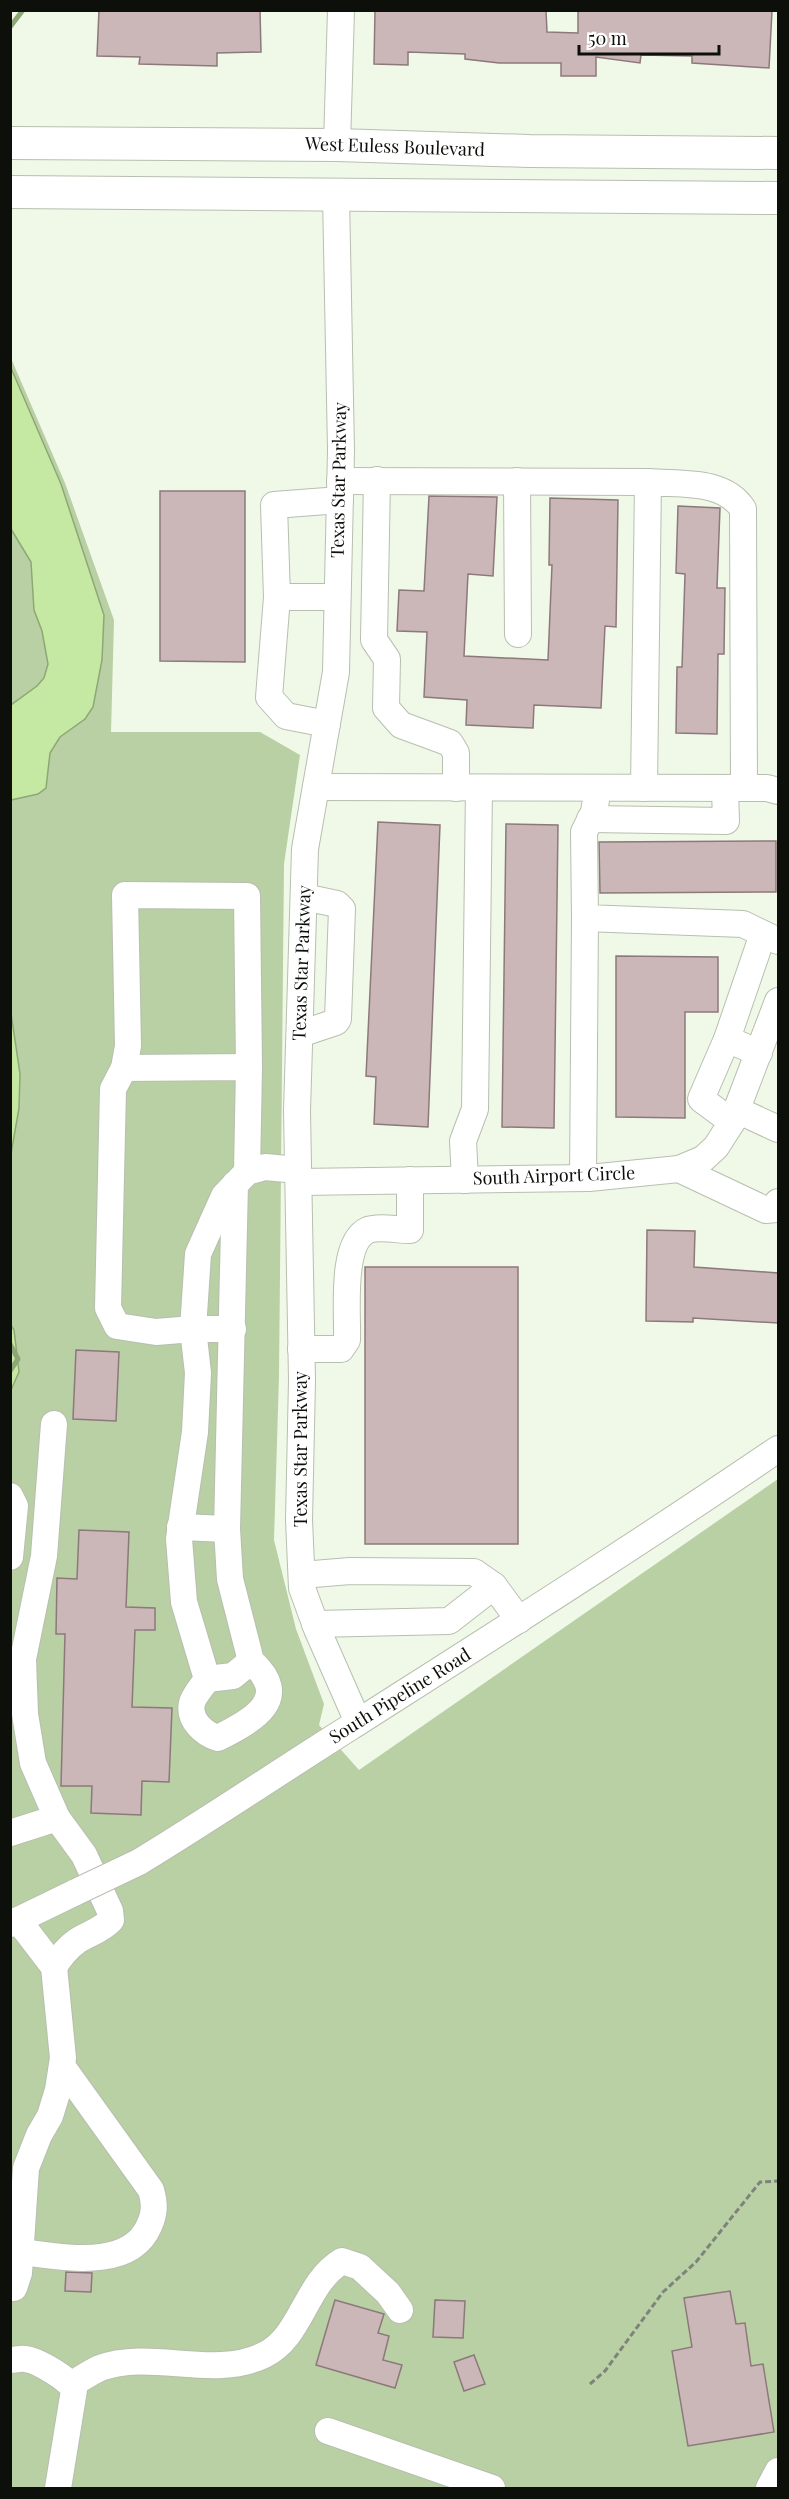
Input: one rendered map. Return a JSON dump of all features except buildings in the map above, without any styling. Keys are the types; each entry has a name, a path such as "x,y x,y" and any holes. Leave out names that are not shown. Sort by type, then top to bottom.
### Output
{"main road":[{"name":"West Euless Boulevard","path":"10,143 337,145 529,151 778,153"},
{"path":"336,195 337,145"},
{"path":"10,192 778,198"}],"street":[{"path":"337,145 340,10"},
{"name":"Texas Star Parkway","path":"336,195 340,490 336,672 305,849 298,1176 301,1349 299,1520 302,1588 315,1624 358,1722"},
{"path":"377,480 374,640 387,659 386,708 401,725 450,743 456,753 467,788 475,1108 464,1141 465,1180"},
{"path":"327,724 286,716 269,697 278,597 274,505 377,480 648,482 722,490 737,500 743,509 735,788 726,821 590,819"},
{"path":"517,481 518,634"},
{"path":"644,788 648,482"},
{"path":"278,597 337,597"},
{"path":"316,787 735,788 778,791"},
{"path":"583,1178 584,832 594,812 598,788"},
{"path":"233,1329 193,1329 156,1332 117,1326 108,1308 113,1089 124,1068 128,1046 125,895 247,896 249,1067 233,1329 227,1529 230,1579 252,1660 269,1684 271,1695 265,1707 244,1725 218,1738 205,1734 192,1715 192,1702 207,1679 184,1602 179,1539 195,1432 198,1373 193,1329 198,1254 224,1196 241,1178"},
{"path":"300,1034 336,1023 338,1019 342,909 337,904 304,897"},
{"path":"585,918 743,924 771,937 701,1099 734,1116 778,1128"},
{"name":"South Airport Circle","path":"241,1178 265,1167 298,1176 410,1180 583,1178 679,1169 703,1159 716,1147 734,1116 778,1001"},
{"path":"727,1039 759,1053"},
{"path":"124,1068 249,1067"},
{"path":"679,1169 766,1210 776,1209 778,1202"},
{"path":"301,1349 341,1349 347,1340 349,1256 356,1239 369,1230 410,1230 410,1180"},
{"path":"54,1424 44,1556 23,1659 25,1714 33,1763 57,1818 84,1855 110,1911 111,1920 106,1926 77,1941 63,1953 54,1967"},
{"name":"South Pipeline Road","path":"14,1922 139,1862 209,1820 358,1722 630,1550 778,1449"},
{"path":"10,1496 15,1506 10,1557"},
{"path":"180,1527 227,1529"},
{"path":"302,1575 350,1571 474,1572 495,1586 519,1620"},
{"path":"315,1624 449,1621 495,1586"},
{"path":"207,1679 233,1676 252,1660"},
{"path":"10,1833 57,1818"},
{"path":"10,2288 15,2288 19,2273 26,2168 39,2135 50,2116 58,2090 63,2058 54,1967 14,1922"},
{"path":"20,2252 78,2258 115,2256 139,2241 147,2232 154,2216 155,2202 151,2190 62,2066"},
{"path":"72,2384 101,2368 123,2364 240,2365 266,2355 280,2343 298,2320 329,2268 342,2261 360,2267 388,2293 400,2310"},
{"path":"10,2360 25,2359 43,2366 72,2384 74,2390 58,2488"},
{"path":"328,2431 492,2488"},
{"path":"769,2488 778,2471"}],"path":[{"path":"590,2384 605,2371 657,2299 696,2262 760,2182 778,2181"}],"shaded area":[{"path":"10,356 65,483 114,620 111,732 260,732 300,755 284,864 279,1376 274,1540 296,1629 324,1704 319,1725 359,1770 778,1479 778,2488 11,2488"},
{"path":"11,368 61,484 104,615 102,660 93,707 85,719 60,737 50,753 46,788 38,794 11,800 11,705 37,686 44,678 48,664 42,631 34,610 31,562 11,529"},
{"path":"11,1013 20,1074 19,1108 11,1154"},
{"path":"10,1324 14,1330 19,1372 11,1390"}],"waterway":[{"path":"10,27 23,10"},
{"path":"10,1344 18,1359 10,1371"}]}
